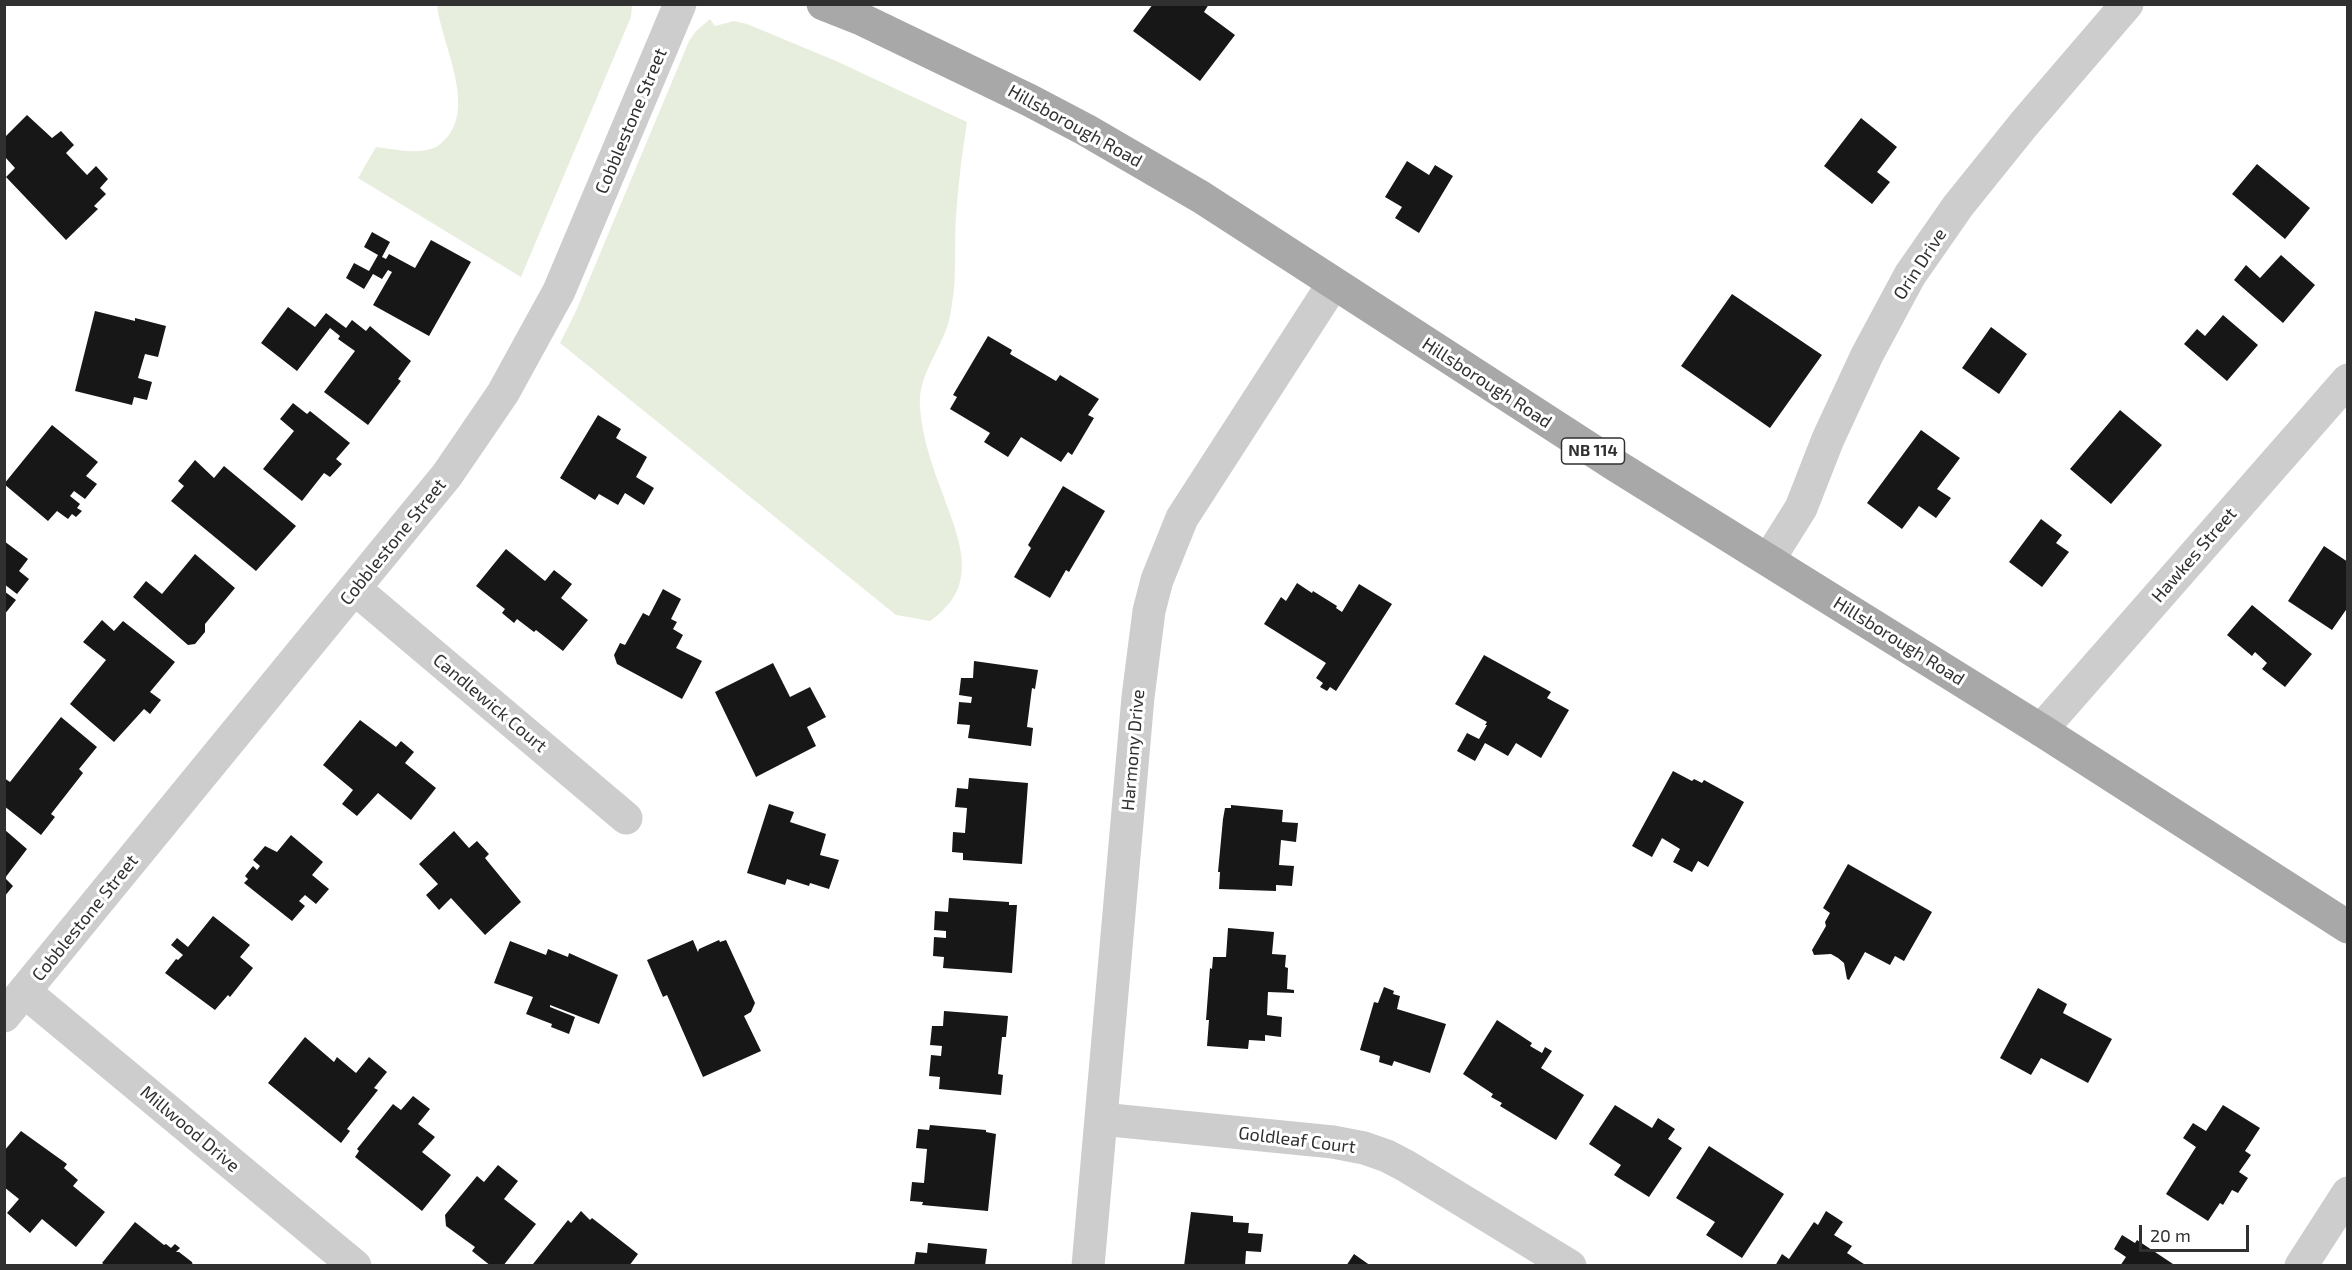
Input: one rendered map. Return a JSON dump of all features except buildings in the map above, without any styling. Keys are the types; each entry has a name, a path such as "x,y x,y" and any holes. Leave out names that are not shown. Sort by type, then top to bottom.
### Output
{"main road":[{"name":"Hillsborough Road","path":"823,4 861,19 968,69 1086,130 1201,197 1615,465 2041,730 2348,927"}],"street":[{"name":"Cobblestone Street","path":"15,1004 355,589 453,467 493,409 559,291 680,4"},
{"name":"Orin Drive","path":"1769,560 1801,508 1828,439 1867,355 1910,275 1958,206 2024,124 2127,4"},
{"name":"Harmony Drive","path":"1088,1266 1140,673 1149,611 1157,580 1182,519 1333,284"},
{"name":"Hawkes Street","path":"2041,730 2348,380"},
{"name":"Candlewick Court","path":"355,589 626,818"},
{"name":"Millwood Drive","path":"15,1004 355,1266"},
{"name":"Goldleaf Court","path":"1101,1119 1333,1142 1364,1148 1387,1156 1431,1179 1570,1266"},
{"path":"2301,1266 2348,1193"}],"green space":[{"path":"437,5 632,5 631,17 521,277 358,178 376,147 411,151 431,149 449,135 456,121 457,89"},
{"path":"710,19 715,26 734,21 747,24 836,61 967,122 960,169 951,310 946,330 925,377 920,396 921,419 926,444 957,536 962,567 955,595 945,609 930,621 896,615 560,343 576,311 689,41 696,31"}]}
